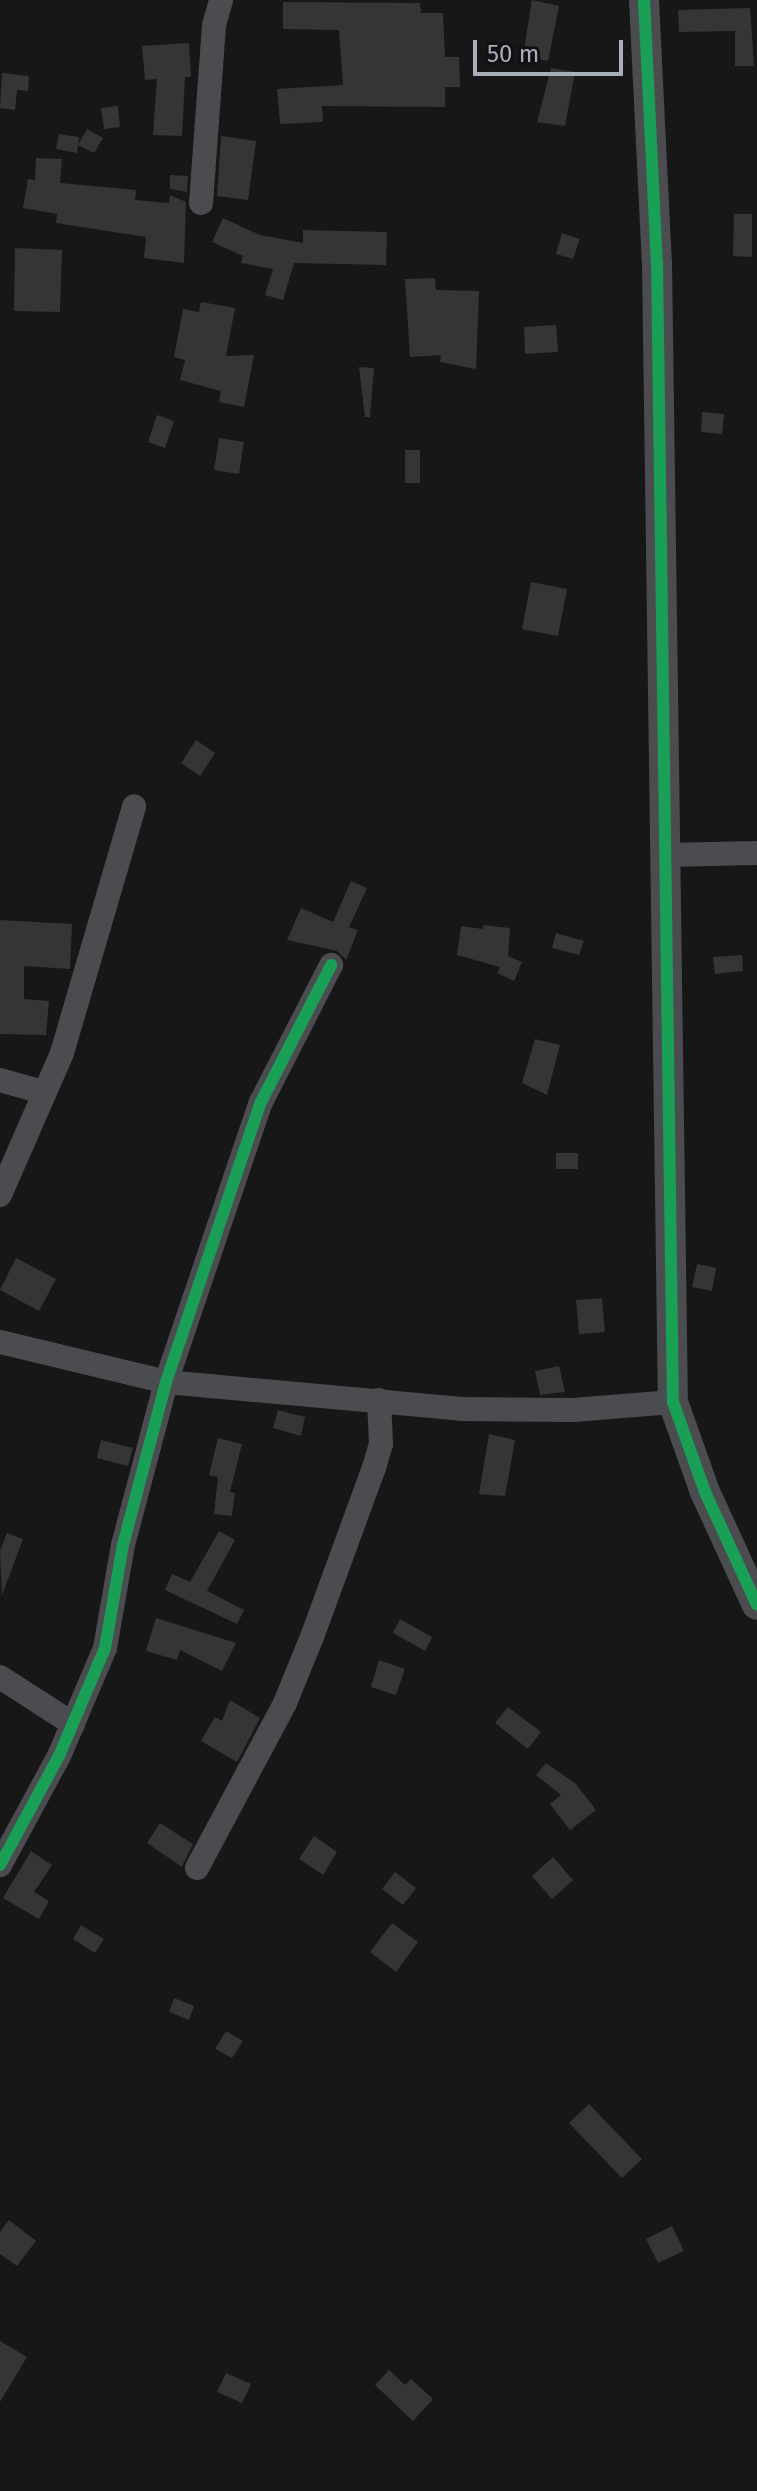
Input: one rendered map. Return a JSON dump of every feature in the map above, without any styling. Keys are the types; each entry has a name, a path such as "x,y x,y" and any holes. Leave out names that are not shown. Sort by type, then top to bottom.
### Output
{"street":[{"path":"201,203 214,25 221,0"},
{"path":"644,0 657,262 673,1402 705,1492 757,1605"},
{"path":"0,1195 62,1053 134,806"},
{"path":"663,855 757,853"},
{"path":"0,1865 73,1724 105,1648 123,1545 166,1382 261,1102 331,965"},
{"path":"0,1080 43,1092"},
{"path":"0,1342 166,1382 478,1409 673,1402"},
{"path":"197,1868 285,1703 312,1637 381,1444 379,1400"},
{"path":"0,1677 73,1724"}],"building":[{"path":"532,0 559,6 548,61 523,56"},
{"path":"283,2 420,3 421,13 443,13 445,57 459,57 460,87 445,87 445,107 322,106 323,122 280,124 277,89 343,85 339,30 283,29"},
{"path":"750,8 754,66 735,66 735,31 679,32 678,10"},
{"path":"189,43 191,77 185,77 182,136 153,135 157,79 145,80 142,46"},
{"path":"551,68 575,72 565,126 537,122"},
{"path":"2,73 29,76 28,91 17,90 15,110 0,108"},
{"path":"118,106 120,127 104,129 101,108"},
{"path":"87,129 103,138 94,153 78,145"},
{"path":"59,134 79,137 77,153 56,149"},
{"path":"221,136 256,141 248,200 217,196"},
{"path":"36,158 62,159 60,183 136,190 135,200 169,203 170,195 186,202 184,263 144,258 146,237 56,223 57,214 23,208 28,179 35,180"},
{"path":"170,175 188,176 187,192 170,189"},
{"path":"734,214 752,214 752,257 733,256"},
{"path":"223,218 260,235 303,243 303,230 387,232 386,265 294,263 283,300 265,295 273,269 241,263 243,256 212,242"},
{"path":"562,233 580,239 573,259 556,254"},
{"path":"15,248 62,250 60,312 14,311"},
{"path":"435,278 436,290 479,291 476,369 440,362 441,355 410,357 405,279"},
{"path":"201,302 235,308 226,356 254,355 244,407 219,402 221,391 180,380 185,360 174,357 183,309 199,312"},
{"path":"556,325 558,352 525,354 524,327"},
{"path":"359,367 374,368 370,417 365,417"},
{"path":"702,412 724,414 722,434 701,432"},
{"path":"157,415 174,421 165,448 148,442"},
{"path":"219,438 244,442 239,474 214,470"},
{"path":"405,450 420,450 420,483 405,483"},
{"path":"531,582 567,589 558,636 522,629"},
{"path":"196,740 215,753 200,776 181,763"},
{"path":"351,881 367,888 349,927 358,930 346,960 337,951 287,940 301,908 333,922"},
{"path":"0,920 72,924 70,969 24,966 24,999 49,1001 46,1035 0,1034"},
{"path":"483,925 510,928 508,956 522,962 514,981 497,973 500,967 457,955 461,926 483,929"},
{"path":"556,933 584,941 579,955 552,948"},
{"path":"742,955 743,971 715,974 713,957"},
{"path":"535,1039 560,1045 547,1095 522,1083"},
{"path":"556,1153 578,1153 578,1169 556,1169"},
{"path":"16,1258 56,1279 39,1311 0,1290"},
{"path":"697,1264 716,1268 712,1291 692,1287"},
{"path":"602,1298 605,1332 579,1334 576,1300"},
{"path":"559,1366 565,1392 540,1395 535,1371"},
{"path":"278,1410 305,1417 301,1436 273,1428"},
{"path":"489,1434 515,1440 505,1496 479,1494"},
{"path":"218,1438 242,1444 230,1492 235,1493 232,1516 214,1514 218,1477 209,1475"},
{"path":"101,1440 133,1448 128,1466 97,1458"},
{"path":"219,1531 235,1540 207,1591 244,1610 237,1624 165,1590 172,1574 190,1582"},
{"path":"7,1533 23,1539 2,1595 0,1551"},
{"path":"156,1618 236,1643 222,1671 180,1650 177,1660 146,1651"},
{"path":"400,1619 432,1637 425,1651 393,1633"},
{"path":"379,1660 405,1669 396,1695 371,1687"},
{"path":"230,1700 260,1718 237,1762 201,1741 215,1717 222,1721"},
{"path":"508,1707 541,1732 528,1749 495,1723"},
{"path":"546,1763 576,1784 596,1810 570,1830 550,1804 561,1795 536,1775"},
{"path":"160,1823 193,1844 182,1867 147,1843"},
{"path":"314,1836 337,1852 323,1875 299,1859"},
{"path":"31,1851 52,1865 34,1892 49,1901 39,1919 3,1898"},
{"path":"553,1857 573,1880 552,1899 532,1876"},
{"path":"395,1872 416,1888 403,1905 382,1889"},
{"path":"392,1923 418,1942 396,1972 370,1952"},
{"path":"81,1925 104,1939 95,1953 73,1939"},
{"path":"174,1998 194,2006 189,2020 169,2012"},
{"path":"226,2031 243,2041 232,2058 215,2049"},
{"path":"589,2104 642,2159 622,2178 569,2123"},
{"path":"9,2220 36,2241 17,2266 0,2254 0,2232"},
{"path":"672,2226 684,2251 658,2263 646,2239"},
{"path":"0,2341 27,2357 0,2402"},
{"path":"389,2370 405,2385 411,2379 433,2399 413,2421 375,2385"},
{"path":"226,2373 251,2384 242,2403 217,2392"}],"cycle path":[{"path":"644,0 657,262 673,1402 705,1492 757,1605"},
{"path":"0,1865 59,1756 105,1648 123,1545 166,1382 261,1102 331,965"}]}
